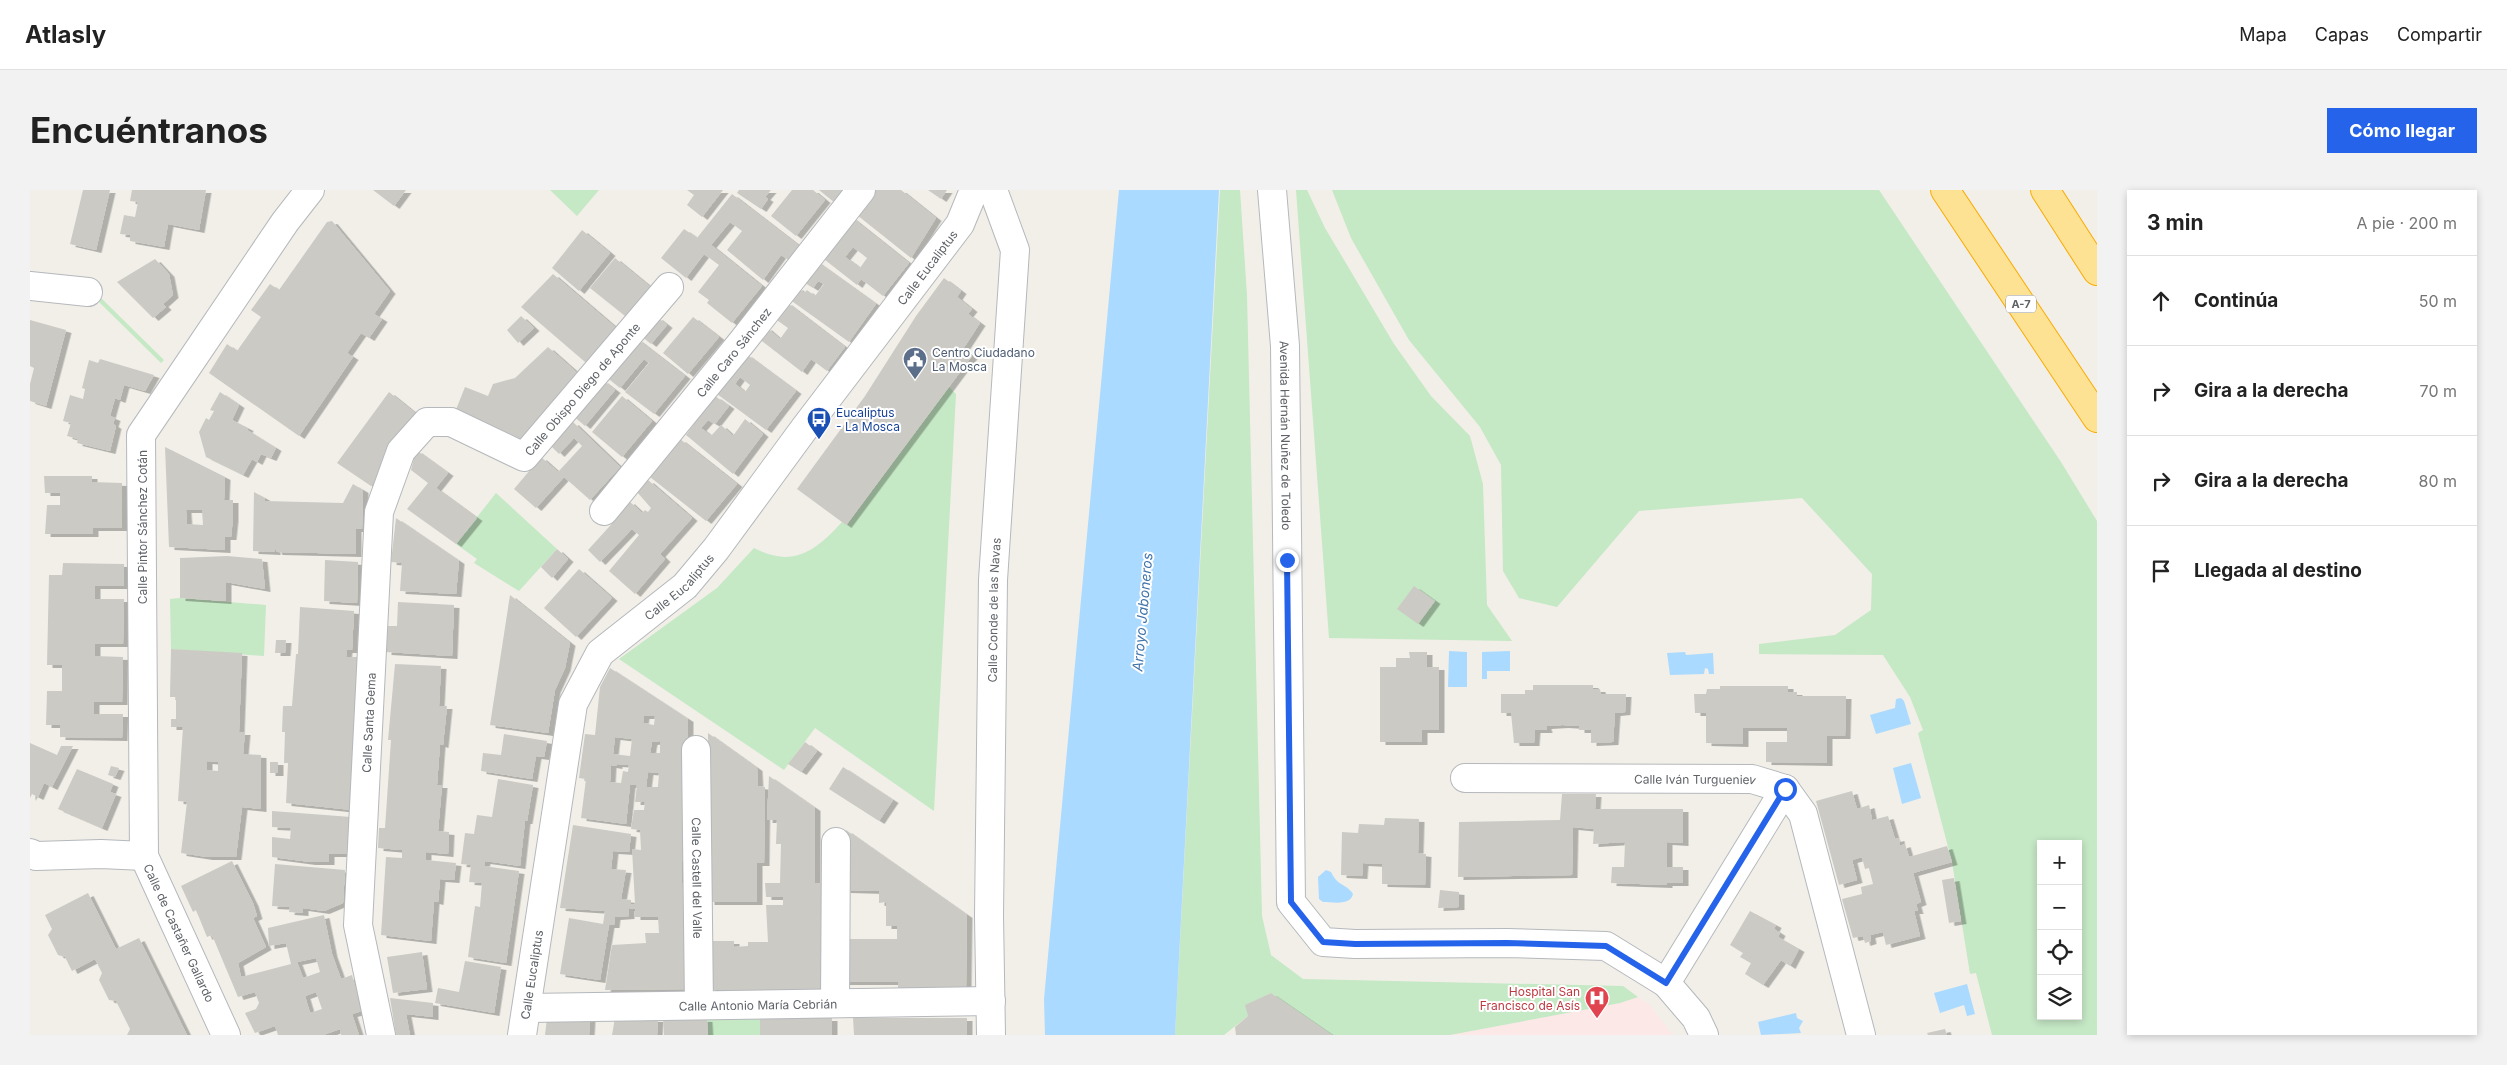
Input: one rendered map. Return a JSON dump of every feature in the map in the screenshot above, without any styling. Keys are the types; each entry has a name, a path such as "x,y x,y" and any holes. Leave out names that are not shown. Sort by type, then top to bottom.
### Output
{"highway":[{"name":"A-7","path":"1945,190 2097,418"},
{"path":"2045,190 2097,271"}],"street":[{"name":"Calle Pintor Sánchez Cotán","path":"144,856 141,435 274,238 310,190"},
{"name":"Calle Caro Sánchez","path":"604,511 742,342 861,190"},
{"name":"Calle Eucaliptus","path":"522,1035 573,704 600,653 685,586 716,549 960,224 974,190"},
{"name":"Calle Conde de las Navas","path":"991,1035 989,916 993,580 1015,250 993,190"},
{"name":"Avenida Hernán Nuñez de Toledo","path":"1272,190 1285,346 1291,902 1323,942 1355,944 1507,943 1606,946 1666,983 1696,1018 1704,1035"},
{"path":"30,286 88,292"},
{"name":"Calle Obispo Diego de Aponte","path":"427,422 451,422 524,457 669,287"},
{"name":"Calle Santa Gema","path":"380,1035 358,925 379,512 382,499 401,451 427,422"},
{"name":"Calle Castell del Valle","path":"696,750 699,1005"},
{"name":"Calle Iván Turgueniev","path":"1465,778 1752,780 1785,789"},
{"path":"1666,983 1785,789 1802,814 1861,1035"},
{"path":"835,1003 836,842"},
{"name":"Calle de Castañer Gallardo","path":"32,858 101,854 144,856 226,1035"},
{"name":"Calle Antonio María Cebrián","path":"527,1008 990,1001"}],"shaded area":[{"name":"Hospital San Francisco de Asís","path":"1638,997 1649,1004 1673,1035 1450,1035 1620,1003"}],"green space":[{"path":"550,190 599,190 577,216"},
{"path":"1220,190 1240,190 1247,295 1262,916 1271,955 1303,979 1623,986 1638,997 1620,1003 1450,1035 1332,1035 1271,993 1246,1005 1248,1016 1224,1035 1175,1035"},
{"path":"1296,190 1307,190 1325,228 1394,344 1431,396 1470,436 1483,484 1487,605 1512,641 1329,638"},
{"path":"1332,190 1879,190 2061,462 2097,521 2097,1035 1992,1035 1976,973 1970,974 1952,862 1918,733 1923,730 1910,697 1883,655 1759,654 1759,644 1835,635 1871,610 1872,574 1802,498 1639,511 1557,607 1519,598 1503,571 1501,465 1480,427 1409,340 1351,238"},
{"path":"99,296 164,360 161,363 96,299"},
{"path":"949,387 956,394 934,811 815,728 784,770 619,659 717,588 754,548 780,557 802,554 822,542 842,522 847,525"},
{"path":"496,493 557,549 519,591 474,563 477,559 456,544"},
{"path":"180,598 266,605 264,656 171,649 170,599"},
{"path":"760,1018 760,1035 708,1035 707,1019"}],"water":[{"name":"Arroyo Jaboneros","path":"1119,190 1219,190 1175,1035 1045,1035 1044,999"},
{"path":"1449,651 1467,652 1467,687 1448,687"},
{"path":"1510,651 1510,671 1487,671 1487,679 1482,679 1482,652"},
{"path":"1685,652 1686,655 1713,653 1714,674 1709,674 1708,669 1705,668 1704,674 1670,675 1667,653"},
{"path":"1901,698 1904,701 1911,724 1876,734 1870,715 1895,708 1896,699"},
{"path":"1911,763 1921,798 1902,804 1893,768"},
{"path":"1326,870 1331,872 1339,883 1348,888 1353,894 1351,898 1345,902 1323,902 1319,899 1318,877"},
{"path":"1967,984 1975,1014 1967,1016 1964,1005 1940,1013 1934,993"},
{"path":"1796,1013 1797,1018 1803,1021 1799,1028 1801,1033 1761,1035 1758,1022"}],"building":[{"path":"83,190 110,190 96,250 70,244"},
{"path":"132,190 206,190 199,230 168,224 164,247 130,241 130,235 120,234 124,215 135,217 138,202 130,201"},
{"path":"373,190 406,190 394,206"},
{"path":"687,190 723,190 702,217 687,205 694,195"},
{"path":"739,190 771,190 765,197 768,199 761,209 737,193"},
{"path":"792,190 813,190 825,200 796,236 771,216"},
{"path":"819,190 846,190 835,203"},
{"path":"870,190 901,190 936,218 911,258 852,211"},
{"path":"928,190 947,190 941,199"},
{"path":"732,194 802,248 792,262 781,255 763,280 727,250 742,231 730,222 711,245 762,286 732,323 707,303 709,300 698,292 719,265 704,254 686,278 661,258 684,229 697,238"},
{"path":"851,217 909,263 883,296 861,279 857,285 820,256","holes":["853,247 867,258 860,268 845,257"]},
{"path":"332,221 390,291 374,314 382,319 369,338 361,333 347,353 353,357 299,436 209,373 227,344 237,351 261,317 251,310 270,284 279,290 327,222"},
{"path":"582,230 610,253 579,291 552,268"},
{"path":"615,258 654,290 630,320 590,288"},
{"path":"155,259 169,274 173,295 163,304 166,307 153,318 117,282"},
{"path":"816,261 876,304 849,342 789,299 797,287 804,293 807,290 815,296 824,284 818,281 813,288 802,281"},
{"path":"553,274 622,333 592,368 521,307"},
{"path":"944,278 961,291 957,297 972,309 968,314 980,323 963,349 972,356 846,525 797,489 865,396 916,316"},
{"path":"786,302 845,347 827,371 811,359 802,372 758,338 766,327 780,339 788,328 774,318"},
{"path":"521,316 534,328 518,343 507,330"},
{"path":"657,317 667,325 651,344 641,336"},
{"path":"693,317 719,337 688,374 663,353"},
{"path":"30,320 66,330 46,406 30,401 30,384 34,368 30,366"},
{"path":"637,339 685,376 654,414 625,392 649,363 644,359 620,388 605,376"},
{"path":"548,347 583,378 527,446 455,412 465,387 488,396 493,384 515,378"},
{"path":"746,354 796,391 766,430 717,394","holes":["740,377 750,385 745,392 735,384"]},
{"path":"100,359 154,375 145,391 124,385 120,400 115,398 110,416 115,418 113,424 116,426 110,451 77,443 78,439 67,436 71,423 63,421 70,395 83,399 85,389 82,388 89,360 98,363"},
{"path":"602,380 615,390 585,426 572,415"},
{"path":"220,392 239,405 232,420 248,428 247,430 276,448 271,458 261,454 257,462 252,459 243,475 206,457 199,432 206,418 209,420 214,411 210,410"},
{"path":"389,392 420,417 371,486 337,463"},
{"path":"622,396 652,421 622,457 592,432"},
{"path":"715,396 729,406 715,424 708,420 701,428 711,436 721,425 733,436 745,419 763,434 733,474 686,435"},
{"path":"573,422 620,467 590,500 564,477 536,508 514,489 541,457 558,472 582,446 574,438 559,454 551,446"},
{"path":"680,439 737,484 706,521 650,477"},
{"path":"165,447 225,477 224,500 233,500 231,537 225,537 225,550 169,547","holes":["186,510 202,510 203,525 187,524"]},
{"path":"416,450 448,473 436,488 477,518 456,544 407,509 428,483 411,470"},
{"path":"44,476 92,476 92,482 122,483 122,528 93,528 93,534 45,534 47,505 60,505 60,493 45,493"},
{"path":"648,480 692,518 660,554 665,559 635,594 609,571 639,535 632,529 600,562 588,550 618,517 616,515 629,501 642,513 645,510 648,512 651,508 637,492"},
{"path":"353,484 363,490 362,529 356,529 356,554 277,552 275,548 275,552 253,551 254,492 265,498 265,501 343,503"},
{"path":"396,518 459,561 456,594 400,591 402,563 391,562"},
{"path":"557,549 568,559 552,578 541,567"},
{"path":"227,556 262,559 265,589 226,582 226,601 180,598 180,558"},
{"path":"325,560 358,562 357,603 324,601"},
{"path":"63,563 124,564 124,586 95,586 95,599 124,599 123,644 95,644 95,656 123,657 122,702 94,702 94,714 123,714 122,738 60,737 60,725 46,725 47,691 62,691 62,665 47,665 49,575 62,575"},
{"path":"579,569 612,598 576,637 544,608"},
{"path":"1414,586 1435,601 1418,624 1397,609"},
{"path":"510,595 570,643 565,668 555,690 548,733 490,725"},
{"path":"398,602 454,605 452,656 386,652 387,626 397,626"},
{"path":"300,607 354,611 352,650 347,650 346,657 360,657 352,810 286,803 288,763 284,763 285,732 282,732 283,706 292,706 296,654 298,654"},
{"path":"276,640 286,640 285,653 275,653"},
{"path":"171,649 242,653 239,732 245,732 243,754 261,755 261,809 242,807 236,857 207,857 181,853 187,802 178,801 183,727 171,727 171,719 176,719 176,697 170,697","holes":["207,761 218,762 218,771 207,770"]},
{"path":"1409,652 1427,652 1427,667 1439,667 1439,730 1422,730 1422,742 1380,742 1380,667 1396,667 1396,658 1410,658"},
{"path":"395,664 441,666 439,706 447,706 443,745 440,744 437,785 442,785 438,831 449,832 448,854 426,852 426,860 456,863 454,880 440,879 438,902 434,901 431,941 381,935 386,857 402,858 402,850 378,848 379,828 385,828 391,740 388,740"},
{"path":"610,668 688,719 687,860 682,861 682,883 687,883 688,989 605,990 612,945 646,943 645,933 659,933 658,917 635,917 635,909 629,908 629,916 615,917 614,925 609,925 600,980 560,974 569,918 603,924 605,911 560,908 573,825 631,834 629,852 613,851 611,869 626,870 621,899 631,900 631,904 635,904 632,849 641,850 640,830 631,829 634,810 644,810 645,802 635,802 637,785 630,785 626,824 581,818 586,779 579,778 585,734 595,735 600,687","holes":["644,716 655,716 654,725 643,723","615,737 632,739 630,756 613,754","660,741 660,753 650,753 652,742","611,765 629,765 628,772 623,771 621,783 610,782","648,772 659,773 658,787 646,787"]},
{"path":"1533,685 1593,685 1593,689 1600,689 1601,694 1626,694 1625,712 1615,713 1613,742 1591,743 1591,730 1579,730 1579,726 1563,725 1546,726 1547,730 1535,730 1534,743 1514,743 1511,713 1501,713 1501,694 1525,694 1525,690 1533,690"},
{"path":"1720,686 1788,686 1788,692 1797,692 1797,696 1846,696 1845,736 1827,736 1827,763 1766,762 1766,742 1787,742 1787,728 1743,728 1743,744 1706,743 1706,713 1695,713 1694,694 1706,694 1707,689 1720,689"},
{"path":"708,733 757,768 758,786 765,787 764,863 757,863 757,902 709,902"},
{"path":"504,734 547,741 544,757 536,756 532,779 481,771 483,753 501,755"},
{"path":"805,742 817,751 801,772 788,764"},
{"path":"30,743 57,755 61,746 73,746 52,787 44,783 38,797 32,794 30,798"},
{"path":"270,762 278,762 278,773 270,773"},
{"path":"111,766 119,768 115,777 108,775"},
{"path":"843,767 893,800 879,821 829,789"},
{"path":"77,769 113,784 110,792 116,794 102,828 58,809"},
{"path":"769,776 815,808 815,883 826,883 824,989 710,990 710,941 734,941 734,947 748,946 748,942 768,942 766,905 783,905 783,897 766,897 765,883 780,883 781,844 776,844 777,820 767,820"},
{"path":"498,779 533,785 527,821 525,821 520,866 485,861 484,866 519,871 506,963 468,957 475,906 480,907 482,883 469,882 471,865 461,864 465,833 474,834 477,815 492,817"},
{"path":"1852,791 1857,809 1869,805 1872,819 1869,821 1888,816 1895,839 1899,838 1900,846 1905,844 1909,857 1947,846 1952,862 1913,873 1921,902 1916,904 1918,911 1914,911 1920,936 1886,945 1883,932 1870,935 1871,941 1865,943 1863,936 1853,938 1842,899 1862,894 1861,887 1873,884 1869,868 1865,869 1862,857 1852,860 1857,880 1839,885 1816,801"},
{"path":"1562,794 1596,794 1595,809 1683,809 1683,843 1667,842 1667,867 1683,867 1683,883 1667,883 1667,885 1611,883 1612,867 1624,867 1625,842 1593,844 1594,829 1573,827 1572,875 1458,877 1459,822 1560,820"},
{"path":"272,811 351,817 347,854 329,854 329,862 310,862 272,857 272,837 290,839 291,828 272,827"},
{"path":"1385,818 1419,819 1418,853 1426,854 1425,885 1382,884 1382,864 1363,863 1362,876 1341,875 1342,832 1358,833 1359,824 1384,825"},
{"path":"846,830 967,915 966,988 898,988 898,982 844,982 845,939 897,939 897,926 886,926 886,902 879,903 879,891 845,890"},
{"path":"232,861 253,903 257,916 253,918 266,947 238,963 241,977 291,964 286,943 269,946 268,928 324,915 332,954 341,979 352,975 362,1011 352,1014 359,1035 341,1035 340,1029 323,1035 278,1035 275,1026 255,1033 245,1013 256,1009 259,1003 255,992 238,997 212,935 207,937 196,910 193,912 181,886","holes":["316,958 320,972 303,978 297,962","316,992 322,1009 310,1013 305,996"]},
{"path":"275,864 345,870 343,903 324,911 303,908 303,913 289,912 290,907 272,906"},
{"path":"1954,878 1961,921 1949,923 1942,880"},
{"path":"1440,890 1459,892 1459,907 1438,908"},
{"path":"88,893 116,949 139,938 187,1035 127,1035 130,1029 116,1001 109,1000 99,980 102,973 95,959 72,971 65,957 58,955 48,935 52,929 45,915"},
{"path":"1750,911 1776,925 1774,929 1780,933 1778,937 1799,949 1790,966 1781,960 1763,985 1745,974 1751,963 1740,957 1743,953 1730,945"},
{"path":"422,952 427,989 393,993 387,957"},
{"path":"465,961 501,967 494,1013 435,1003 438,988 459,992"},
{"path":"1271,993 1332,1035 1236,1035 1235,1027 1248,1016 1245,1005"},
{"path":"390,998 433,1003 433,1017 406,1014 410,1035 396,1035"},
{"path":"547,1018 590,1018 589,1035 545,1035"},
{"path":"615,1018 658,1019 657,1035 612,1035"},
{"path":"663,1018 707,1019 708,1035 664,1035"},
{"path":"760,1018 832,1018 832,1035 760,1035"},
{"path":"853,1018 967,1018 967,1035 854,1035"},
{"path":"1945,1029 1947,1035 1928,1035 1927,1033"}],"place":[{"name":"Centro Ciudadano La Mosca","path":"915,380"},
{"name":"Eucaliptus - La Mosca","path":"819,440"},
{"name":"Hospital San Francisco de Asís","path":"1597,1019"}],"route":[{"path":"1287,560 1291,902 1323,942 1355,944 1507,943 1606,946 1666,983 1785,789"}]}
